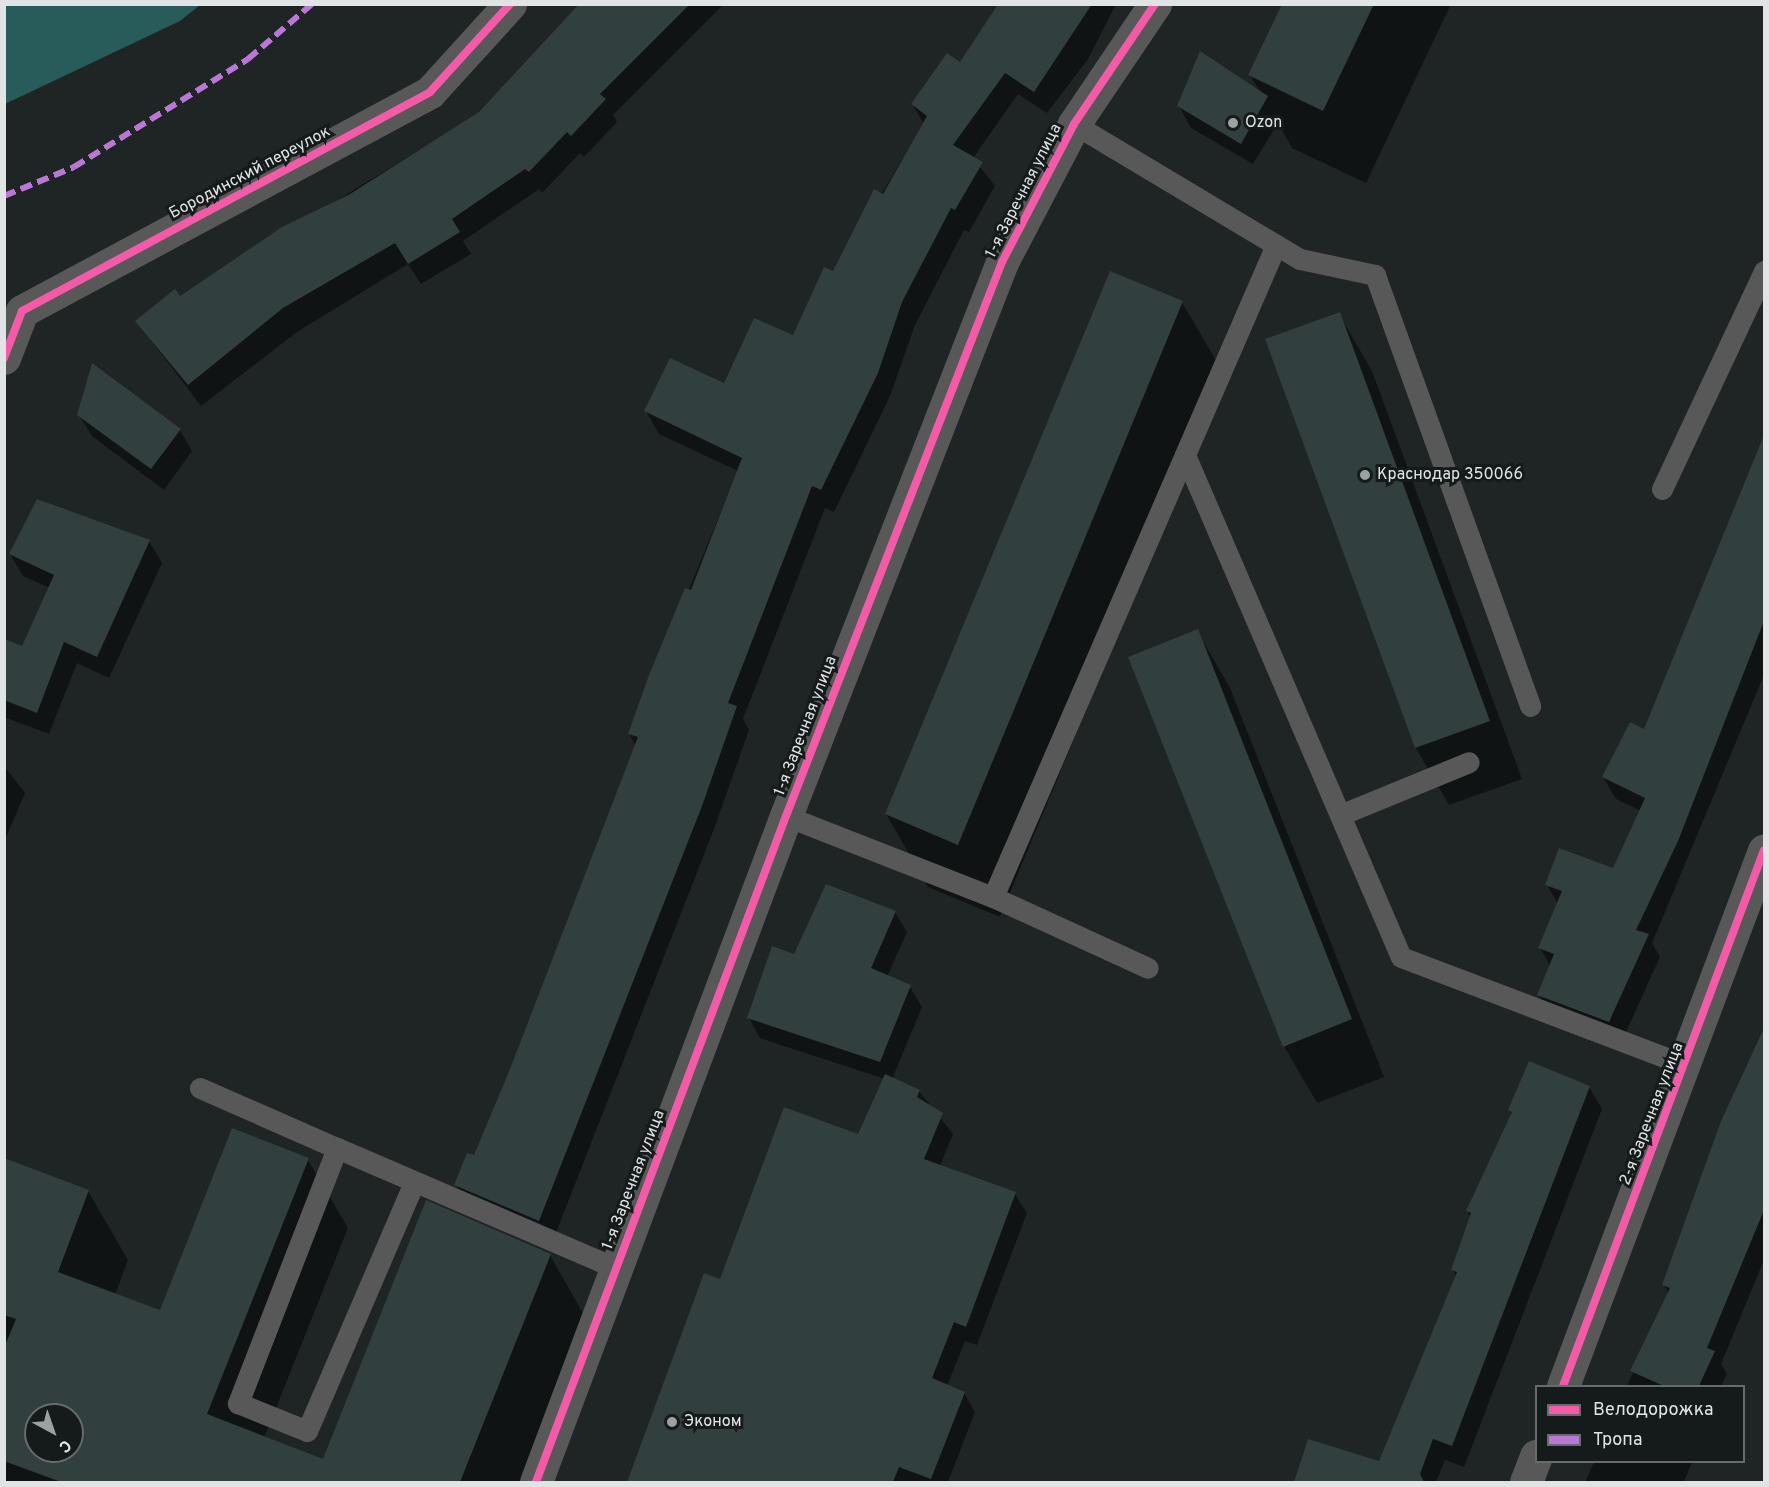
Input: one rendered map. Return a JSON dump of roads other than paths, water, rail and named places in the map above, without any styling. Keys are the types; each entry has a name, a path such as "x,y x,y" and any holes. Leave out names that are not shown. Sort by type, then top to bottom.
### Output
{"street":[{"name":"Бородинский переулок","path":"4,358 13,313 430,92 510,4"},
{"name":"1-я Заречная улица","path":"536,1482 786,816 1002,262 1074,124 1155,4"},
{"name":"2-я Заречная улица","path":"1563,1385 1764,850"},
{"path":"1526,1482 1535,1459"}],"lane":[{"path":"1074,124 1300,259 1376,275 1530,706"},
{"path":"993,897 1276,245"},
{"path":"1662,489 1764,275"},
{"path":"1185,454 1401,957 1685,1065"},
{"path":"1340,815 1469,762"},
{"path":"786,816 993,897 1148,968"},
{"path":"200,1088 414,1183 615,1268"},
{"path":"337,1148 238,1403 308,1431 414,1183"}],"water":[{"path":"5,4 200,5 180,21 5,104"}],"place":[{"name":"Ozon","path":"1233,123"},
{"name":"Краснодар 350066","path":"1365,475"},
{"name":"Эконом","path":"672,1422"}]}
